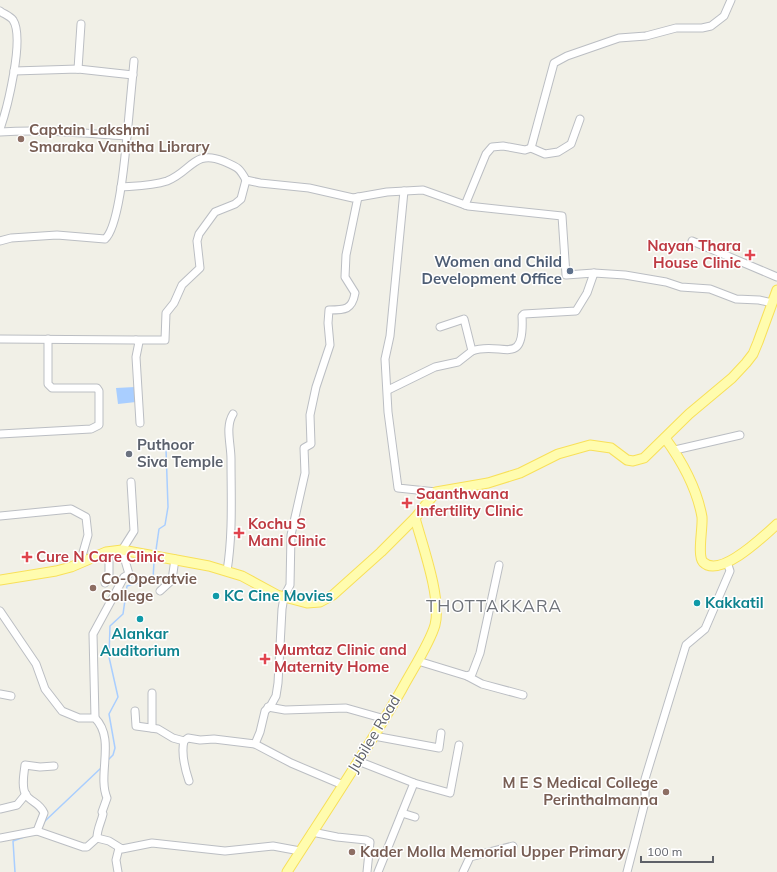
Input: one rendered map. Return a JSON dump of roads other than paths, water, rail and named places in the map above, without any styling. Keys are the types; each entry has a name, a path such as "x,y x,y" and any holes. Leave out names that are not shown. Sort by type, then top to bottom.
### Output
{"main road":[{"path":"0,580 56,571 109,552 122,550 175,559 227,571 242,576 268,591 284,597 314,604 326,600 381,552 415,518 436,492 488,483 520,473 558,454 590,445 611,448 627,460 638,460 644,458 689,414 732,378 746,363 753,354 777,290"},
{"path":"665,438 675,450 700,508 702,526 700,549 702,560 711,565 726,562 742,554 777,524"},
{"name":"Jubilee Road","path":"287,872 385,719 418,661 435,625 436,612 434,591 415,518"}],"street":[{"path":"531,148 554,63 567,56 619,38 646,36 676,28 702,28 711,26 724,16 731,0"},
{"path":"0,11 13,20 16,31 14,71 7,111 0,129"},
{"path":"78,69 81,24"},
{"path":"0,240 56,235 104,239 111,230 120,187 127,136 134,61"},
{"path":"14,71 78,69 133,75"},
{"path":"465,205 486,154 492,147 503,146 525,150 531,148 545,154 565,149 571,144 580,119"},
{"path":"0,132 25,130 127,136"},
{"path":"0,339 166,340 166,313 174,303 182,285 200,268 197,241 200,234 215,212 235,204 241,199 246,180 239,168 215,158 202,157 175,177 165,181 120,187"},
{"path":"246,180 308,188 336,196 358,197 387,192 423,190 465,205 562,216 566,275 594,273 666,282 681,287 710,288 736,299 759,300 772,303"},
{"path":"404,191 390,336 385,359 388,390 388,412 398,488 436,492"},
{"path":"254,744 260,732 265,711 276,696 284,597 290,586 291,535 305,473 304,448 311,444 310,415 316,387 330,345 328,323 329,310 340,310 347,308 354,302 355,292 346,277 346,255 358,197"},
{"path":"692,241 777,277"},
{"path":"388,390 435,367 458,362 472,351 480,348 512,350 517,348 522,336 522,316 524,314 576,311 587,293 594,273"},
{"path":"440,327 464,319 472,351"},
{"path":"0,434 91,428 99,425 99,391 97,388 52,388 48,384 48,339"},
{"path":"136,340 139,342 136,357 140,423"},
{"path":"227,571 230,552 231,492 231,453 228,435 233,414"},
{"path":"675,450 740,435"},
{"path":"0,838 37,831 83,847 87,846 96,838 97,830 102,821 102,812 107,798 103,789 105,771 104,738 100,723 95,718 93,634 124,577 129,574 122,550 134,531 131,482"},
{"path":"0,516 71,509 86,517 88,534 80,563"},
{"path":"105,583 109,577 109,552"},
{"path":"160,591 172,580 175,559"},
{"path":"627,872 645,802 645,779 686,645 705,628 730,571 726,562"},
{"path":"467,676 472,674 480,653 499,565"},
{"path":"0,611 36,664 45,689 62,711 79,718 95,718"},
{"path":"418,661 467,676 482,684 522,695"},
{"path":"152,693 152,728"},
{"path":"0,694 11,696"},
{"path":"268,707 285,710 346,708 385,719"},
{"path":"135,711 136,726 152,728 184,741"},
{"path":"374,736 438,748 441,733"},
{"path":"184,741 188,738 200,740 214,739 254,744 291,763 343,785"},
{"path":"184,741 183,750 189,781"},
{"path":"358,761 414,783 450,792 459,745"},
{"path":"37,831 44,813 41,806 26,794 23,782 25,765 40,768 54,766"},
{"path":"378,872 414,783"},
{"path":"0,810 17,805 26,794"},
{"path":"402,813 415,817"},
{"path":"312,832 337,837 366,840 370,842 367,872"},
{"path":"96,838 109,841 122,849 152,843 225,851 273,846 300,851"},
{"path":"463,872 470,857 513,846"},
{"path":"116,871 116,860 119,848"}],"water":[{"path":"135,387 136,402 118,404 116,388"}],"waterway":[{"path":"156,550 159,529 165,525 168,507 166,449 164,441"},
{"path":"108,760 113,755 115,748 109,714 118,697 109,657 110,626 123,614 127,586 153,579 154,562"},
{"path":"42,827 45,821 101,768"},
{"path":"15,872 13,841 27,836"}],"place":[{"name":"Captain Lakshmi Smaraka Vanitha Library","path":"21,139"},
{"name":"Nayan Thara House Clinic","path":"750,255"},
{"name":"Women and Child Development Office","path":"570,271"},
{"name":"Puthoor Siva Temple","path":"129,454"},
{"name":"Saanthwana Infertility Clinic","path":"407,503"},
{"name":"Kochu S Mani Clinic","path":"239,533"},
{"name":"Cure N Care Clinic","path":"27,557"},
{"name":"Co-Operatvie College","path":"93,588"},
{"name":"KC Cine Movies","path":"216,596"},
{"name":"Kakkatil","path":"697,603"},
{"name":"Alankar Auditorium","path":"140,619"},
{"name":"Mumtaz Clinic and Maternity Home","path":"265,659"},
{"name":"M E S Medical College Perinthalmanna","path":"666,792"},
{"name":"Kader Molla Memorial Upper Primary","path":"352,852"}],"district":[{"name":"THOTTAKKARA","path":"494,606"}]}
